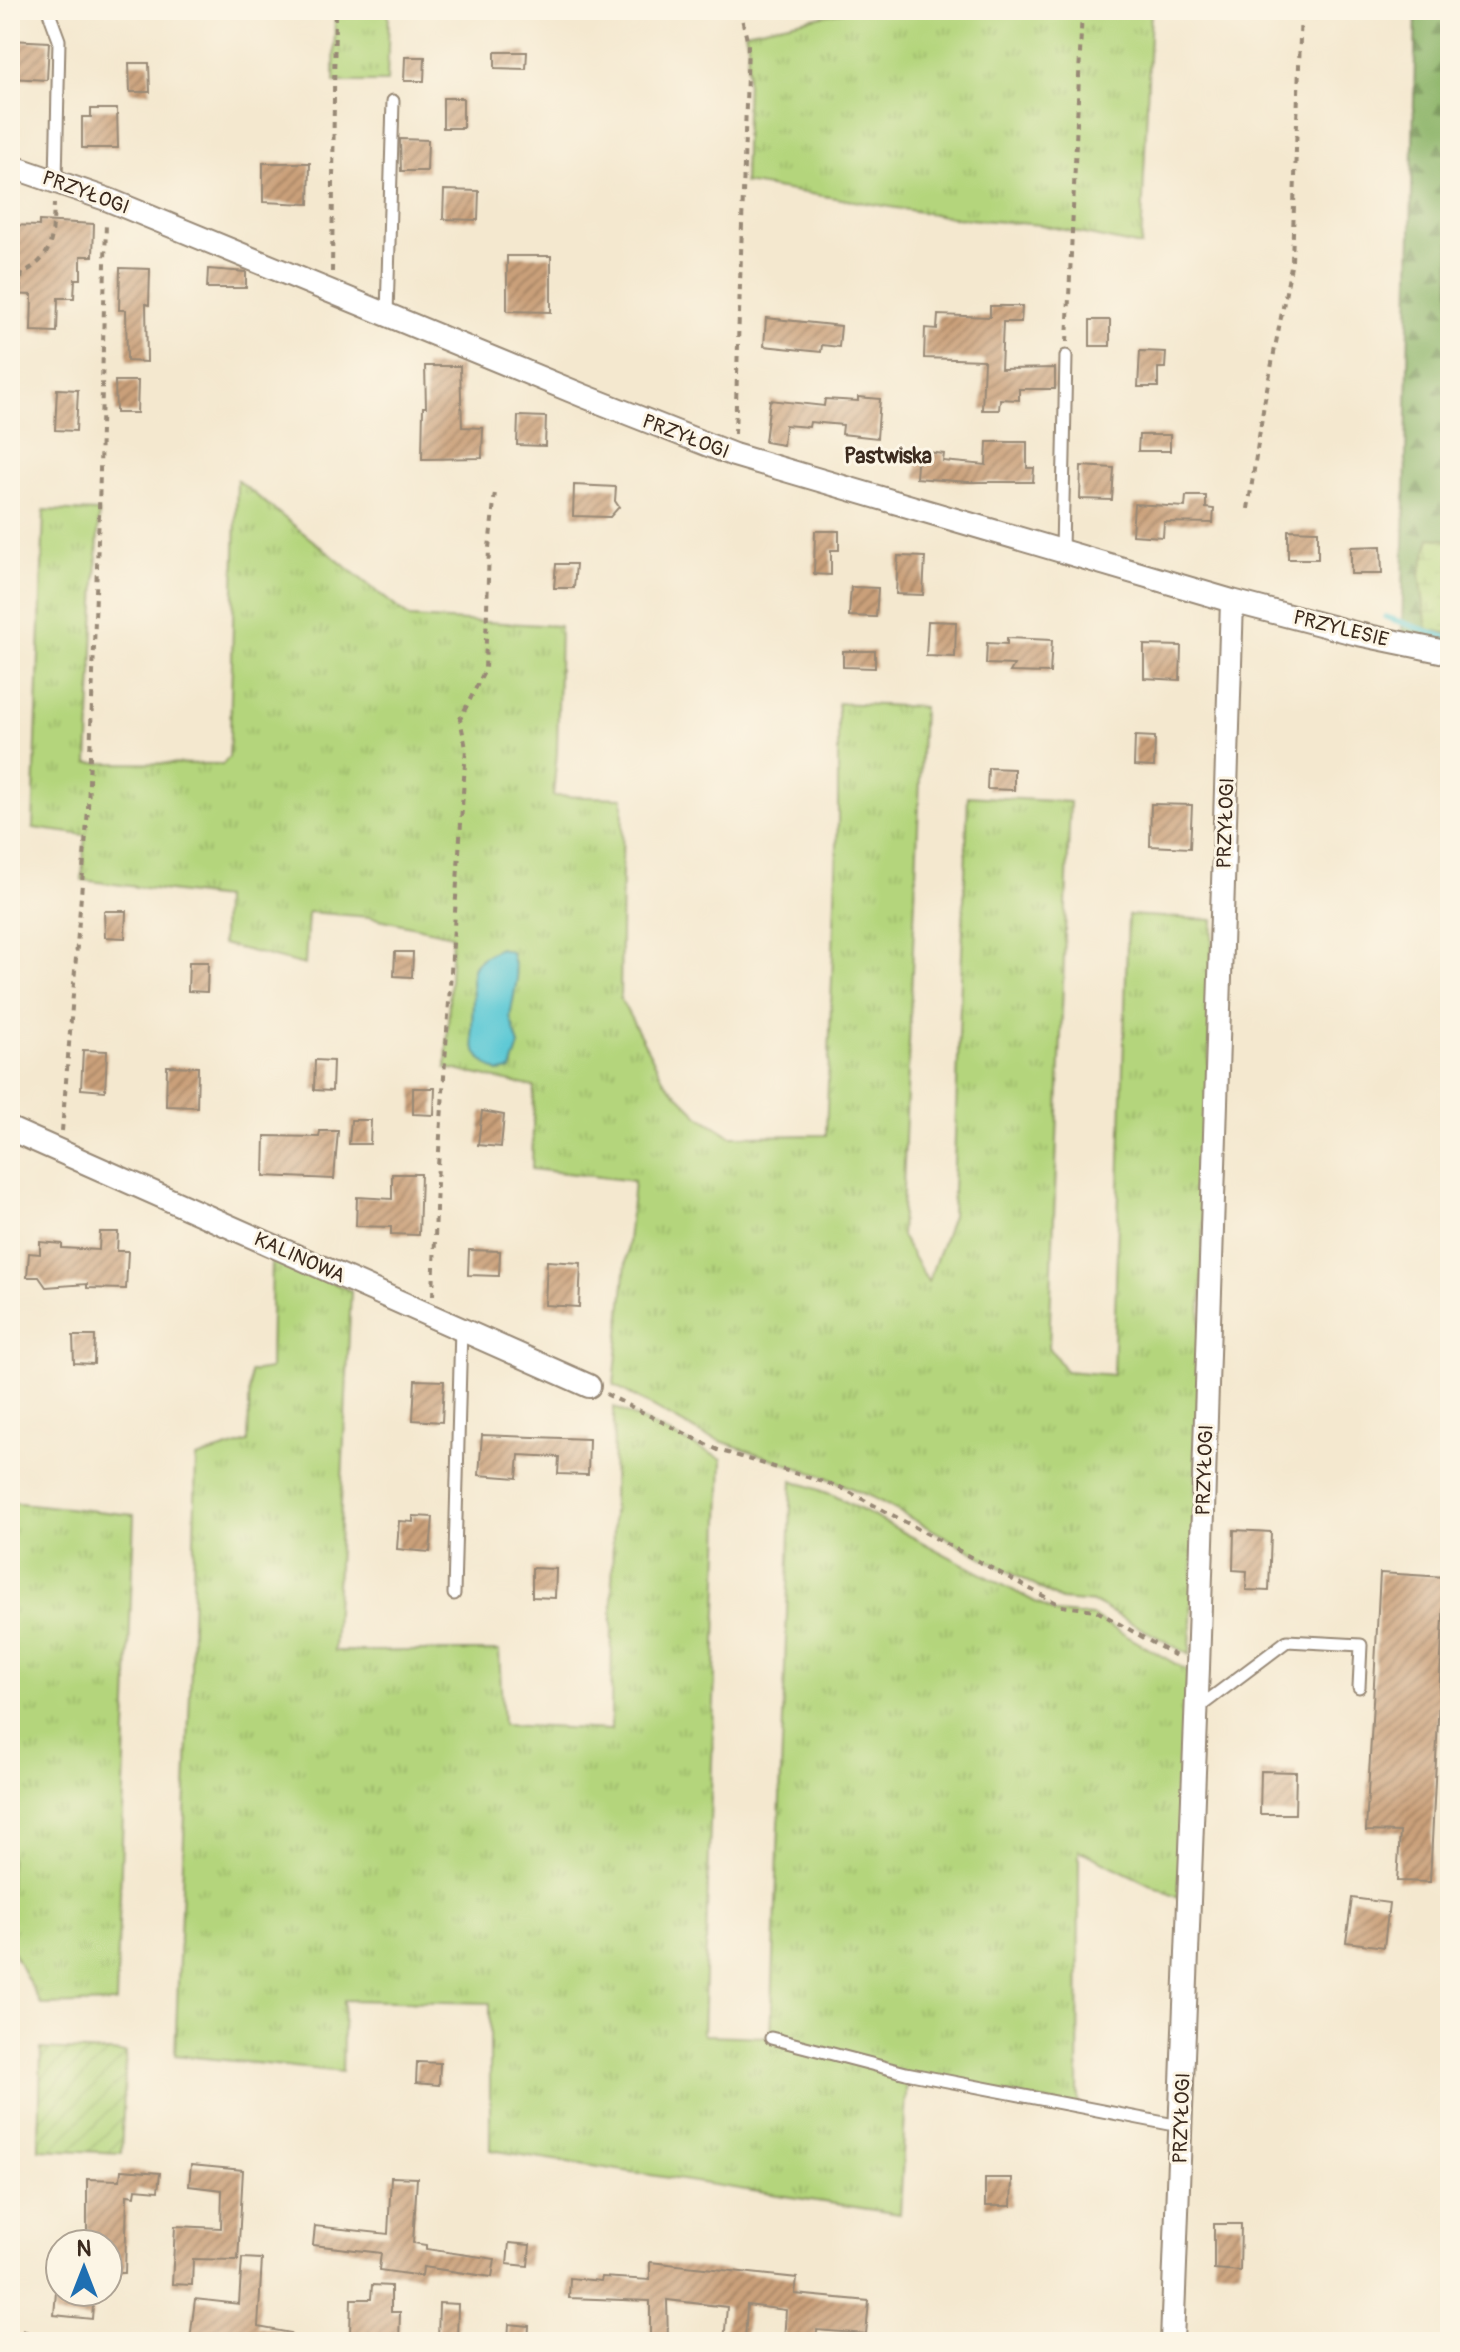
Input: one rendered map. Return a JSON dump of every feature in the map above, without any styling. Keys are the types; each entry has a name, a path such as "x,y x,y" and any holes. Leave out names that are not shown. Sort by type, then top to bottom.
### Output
{"street":[{"name":"PRZYŁOGI","path":"10,166 109,200 734,455 1232,601 1198,1668 1172,2342"},
{"name":"PRZYLESIE","path":"1232,601 1358,634 1450,653"},
{"name":"KALINOWA","path":"10,1129 589,1386"}],"lane":[{"path":"48,10 59,40 56,181"},
{"path":"387,315 393,101"},
{"path":"1062,551 1066,356"},
{"path":"454,1594 461,1327"},
{"path":"1196,1710 1287,1641 1361,1645 1359,1687"},
{"path":"771,2038 906,2073 1180,2126"}],"path":[{"path":"332,292 335,10"},
{"path":"734,455 748,44 740,10"},
{"path":"1066,356 1082,10"},
{"path":"1248,509 1264,404 1292,261 1301,10"},
{"path":"10,350 22,273 38,265 49,252 56,181"},
{"path":"60,1151 88,809 99,512 103,262 109,200"},
{"path":"433,1315 437,1181 466,748 460,719 485,670 489,548 495,492"},
{"path":"589,1386 718,1450 840,1487 1062,1606 1095,1610 1198,1668"},
{"path":"10,2329 78,2342"}],"green space":[{"path":"335,10 389,10 387,82 334,82"},
{"path":"852,10 1151,10 1141,246 1041,225 957,218 744,183 748,44 745,32"},
{"path":"1416,10 1450,10 1450,644 1402,635"},
{"path":"237,480 410,618 560,626 553,796 623,798 620,998 665,1082 699,1116 731,1136 826,1135 838,821 838,703 923,707 901,1236 928,1282 952,1216 968,796 1070,802 1049,1347 1066,1371 1113,1375 1128,915 1213,920 1190,1655 1095,1603 1061,1600 874,1498 828,1478 703,1435 614,1385 634,1181 532,1169 534,1087 446,1068 452,935 370,917 308,912 305,965 222,944 223,898 82,880 85,835 33,828 44,510 99,512 88,763 223,764 229,757"},
{"path":"1430,538 1450,540 1450,634 1427,629 1420,574"},
{"path":"272,1255 351,1291 334,1651 499,1651 503,1725 611,1730 614,1407 722,1459 703,2035 771,2037 792,1480 833,1495 1056,1613 1092,1616 1188,1671 1178,1898 1079,1850 1078,2108 907,2073 900,2214 490,2150 490,2003 344,2000 342,2072 175,2055 191,1669 196,1458 248,1442 250,1372 270,1369"},
{"path":"10,1502 134,1515 116,2003 41,2005 10,1946"},
{"path":"41,2049 126,2053 121,2153 39,2149"}],"water":[{"path":"499,948 511,952 517,979 510,1017 519,1045 511,1070 499,1072 480,1058 475,1050 472,977 476,963"}],"building":[{"path":"10,40 49,42 47,80 10,78"},
{"path":"495,52 527,52 526,69 495,68"},
{"path":"405,57 425,57 424,81 404,81"},
{"path":"129,63 149,63 150,92 130,92"},
{"path":"443,98 463,98 463,128 443,128"},
{"path":"91,109 117,109 118,148 82,148 82,117 91,117"},
{"path":"400,139 428,140 427,171 401,171"},
{"path":"263,163 310,163 309,204 263,202"},
{"path":"444,190 479,191 478,220 443,219"},
{"path":"39,221 94,224 93,256 81,256 81,279 75,279 74,298 58,298 57,332 31,331 32,295 10,294 10,225 39,226"},
{"path":"507,256 551,256 551,312 507,311"},
{"path":"120,268 150,269 149,305 146,304 147,362 127,361 126,310 119,310"},
{"path":"208,269 246,272 246,288 207,288"},
{"path":"990,306 1022,306 1021,322 1003,322 1001,369 1055,368 1055,389 1019,389 1019,400 1000,399 999,410 982,410 984,360 924,358 925,328 937,329 938,315 990,317"},
{"path":"766,318 841,326 839,347 822,345 821,352 764,346"},
{"path":"1090,320 1110,320 1110,346 1090,346"},
{"path":"1140,351 1166,352 1165,368 1158,368 1158,387 1138,387"},
{"path":"425,366 460,366 462,427 483,428 482,458 422,459"},
{"path":"115,381 138,381 137,413 116,413"},
{"path":"57,389 78,390 76,431 55,430"},
{"path":"858,397 880,399 877,438 842,434 843,425 810,422 809,427 785,425 783,445 765,442 770,400 824,406 825,399 858,401"},
{"path":"518,416 546,417 545,446 517,445"},
{"path":"1139,435 1170,435 1170,451 1138,451"},
{"path":"987,442 1027,442 1027,468 1034,468 1033,482 916,478 918,451 944,454 943,461 986,465"},
{"path":"1081,466 1114,468 1112,500 1080,499"},
{"path":"574,485 616,487 615,501 619,507 610,517 573,516"},
{"path":"1186,496 1206,496 1206,508 1214,509 1213,523 1164,522 1163,537 1132,535 1134,504 1185,507"},
{"path":"1288,530 1318,531 1318,559 1288,559"},
{"path":"815,531 839,531 839,550 831,550 831,575 814,574"},
{"path":"1381,546 1382,574 1351,574 1351,547"},
{"path":"898,556 925,557 923,595 896,594"},
{"path":"556,564 576,564 574,588 554,588"},
{"path":"851,587 878,588 876,617 849,616"},
{"path":"928,621 956,622 955,657 926,656"},
{"path":"1007,638 1052,640 1050,673 1010,672 1014,665 986,664 987,643 1007,644"},
{"path":"1144,645 1181,646 1180,680 1144,678"},
{"path":"843,651 875,651 875,668 843,667"},
{"path":"1135,736 1155,737 1154,767 1134,766"},
{"path":"988,768 1014,769 1014,790 987,789"},
{"path":"1151,804 1192,805 1190,848 1150,846"},
{"path":"104,911 126,911 125,938 105,937"},
{"path":"395,952 413,952 412,977 394,976"},
{"path":"189,962 208,962 207,992 188,991"},
{"path":"83,1050 107,1051 105,1091 81,1089"},
{"path":"315,1060 333,1061 332,1091 314,1090"},
{"path":"167,1066 198,1067 197,1107 166,1106"},
{"path":"413,1088 435,1088 434,1115 413,1114"},
{"path":"482,1111 504,1115 501,1147 478,1145"},
{"path":"351,1120 371,1120 370,1144 349,1144"},
{"path":"320,1131 338,1131 334,1179 264,1176 265,1136 319,1137"},
{"path":"392,1174 421,1174 419,1235 391,1234 391,1227 356,1226 357,1197 392,1199"},
{"path":"100,1232 118,1232 117,1251 128,1251 126,1289 87,1288 87,1284 46,1287 39,1277 27,1277 29,1253 40,1254 40,1242 62,1244 62,1248 99,1250"},
{"path":"469,1250 500,1251 499,1276 468,1275"},
{"path":"547,1261 581,1263 579,1307 545,1305"},
{"path":"73,1336 95,1336 94,1364 74,1363"},
{"path":"415,1380 444,1381 442,1422 413,1420"},
{"path":"482,1435 589,1439 588,1475 558,1474 559,1457 519,1455 517,1478 479,1475"},
{"path":"413,1516 433,1517 430,1552 397,1549 399,1521 413,1522"},
{"path":"1234,1530 1271,1532 1269,1591 1246,1590 1247,1571 1233,1570"},
{"path":"532,1568 556,1569 555,1598 532,1597"},
{"path":"1380,1573 1445,1577 1430,1882 1397,1881 1400,1832 1366,1831"},
{"path":"1261,1771 1296,1772 1295,1814 1260,1814"},
{"path":"1352,1898 1389,1903 1384,1947 1346,1942"},
{"path":"417,2062 440,2063 439,2085 416,2083"},
{"path":"191,2165 243,2170 238,2260 193,2259 192,2285 172,2284 175,2226 221,2228 222,2190 189,2186"},
{"path":"121,2170 160,2173 158,2191 136,2189 135,2196 127,2195 125,2273 124,2228 87,2228 87,2179 120,2180"},
{"path":"391,2177 417,2178 413,2243 426,2245 426,2249 495,2259 492,2277 423,2267 422,2276 379,2270 381,2253 313,2245 315,2226 388,2234"},
{"path":"985,2178 1012,2178 1011,2206 985,2206"},
{"path":"1214,2224 1241,2224 1240,2271 1214,2269"},
{"path":"509,2243 530,2245 528,2266 507,2264"},
{"path":"242,2258 262,2259 258,2327 291,2333 290,2342 190,2340 195,2299 239,2304"},
{"path":"650,2262 797,2278 795,2294 869,2301 866,2334 817,2330 816,2342 784,2342 786,2310 747,2305 745,2342 724,2342 727,2307 667,2300 668,2342 650,2342 650,2301 569,2298 570,2278 650,2280"},
{"path":"372,2285 391,2286 391,2312 400,2312 399,2342 382,2342 382,2335 350,2334 351,2299 371,2299"},
{"path":"439,2303 458,2304 457,2342 438,2342"},
{"path":"55,2308 93,2308 92,2319 54,2315"},
{"path":"509,2324 529,2326 528,2342 508,2342"}],"waterway":[{"path":"1386,617 1450,639"}],"district":[{"name":"Pastwiska","path":"888,455"}]}
